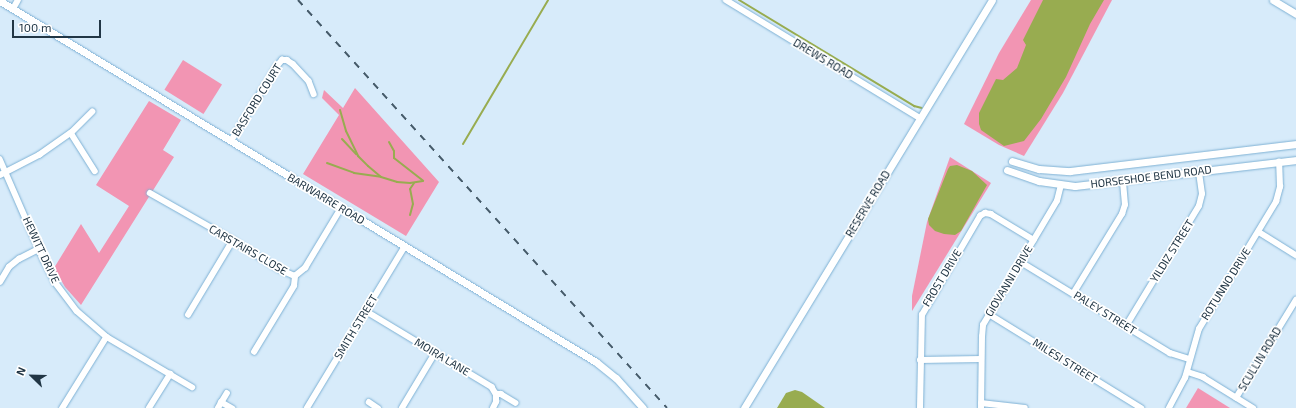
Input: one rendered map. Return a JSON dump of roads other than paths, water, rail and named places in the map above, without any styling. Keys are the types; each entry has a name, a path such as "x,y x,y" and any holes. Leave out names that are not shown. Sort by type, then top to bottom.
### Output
{"street":[{"path":"13,9 18,0"},
{"name":"DREWS ROAD","path":"726,0 920,118"},
{"name":"RESERVE ROAD","path":"744,408 992,0"},
{"path":"1273,0 1296,14"},
{"name":"BARWARRE ROAD","path":"0,1 596,362 616,378 643,408"},
{"name":"BASFORD COURT","path":"231,141 282,60 287,60 293,64 309,82 314,94"},
{"path":"3,174 39,155 71,133 92,112"},
{"path":"71,133 95,171"},
{"name":"HORSESHOE BEND ROAD","path":"1012,161 1033,168 1062,171 1121,166 1296,144"},
{"path":"1278,147 1279,162"},
{"name":"HEWITT DRIVE","path":"0,159 3,174 55,282 70,303 107,337 192,387"},
{"name":"HORSESHOE BEND ROAD","path":"1007,170 1034,180 1075,186 1296,160"},
{"name":"ROTUNNO DRIVE","path":"1169,408 1188,372 1190,359 1199,329 1273,208 1279,194 1279,162"},
{"path":"1073,294 1122,214 1125,205 1121,166"},
{"path":"1061,185 1062,171"},
{"name":"YILDIZ STREET","path":"1126,326 1201,203 1202,194 1199,172"},
{"name":"GIOVANNI DRIVE","path":"981,406 982,331 989,314 1057,201 1061,185"},
{"name":"CARSTAIRS CLOSE","path":"150,193 233,240 279,269 295,276 305,268 341,208"},
{"name":"FROST DRIVE","path":"920,408 921,319 923,310 982,214 985,212 991,214 1034,240"},
{"path":"1259,232 1296,255"},
{"path":"188,315 233,240"},
{"name":"SMITH STREET","path":"307,408 405,246"},
{"path":"0,282 9,267 19,259 39,249"},
{"name":"PALEY STREET","path":"1021,262 1170,354 1190,359"},
{"path":"254,352 294,286 295,276"},
{"name":"SCULLIN ROAD","path":"1236,398 1296,300"},
{"name":"MOIRA LANE","path":"366,311 492,387 496,394 501,394 516,402"},
{"name":"MILESI STREET","path":"989,314 1141,408"},
{"path":"63,408 107,337"},
{"path":"402,408 435,353"},
{"path":"920,360 981,359"},
{"path":"1188,372 1200,376 1254,408"},
{"path":"149,408 170,374"},
{"path":"218,408 227,393"},
{"path":"493,408 496,402 496,394"},
{"path":"222,402 232,408"},
{"path":"370,402 378,408"},
{"path":"981,406 1025,408"}],"waterway":[{"path":"463,144 548,0"},
{"path":"739,0 914,106 922,108"},
{"path":"340,110 346,131 358,156 368,166 381,177 397,182 410,183 423,181"},
{"path":"342,139 356,154"},
{"path":"389,142 394,151 394,158 423,181"},
{"path":"327,163 354,173 381,177"},
{"path":"410,215 413,204 410,189 414,183"}],"railway":[{"path":"298,0 667,408"}]}
